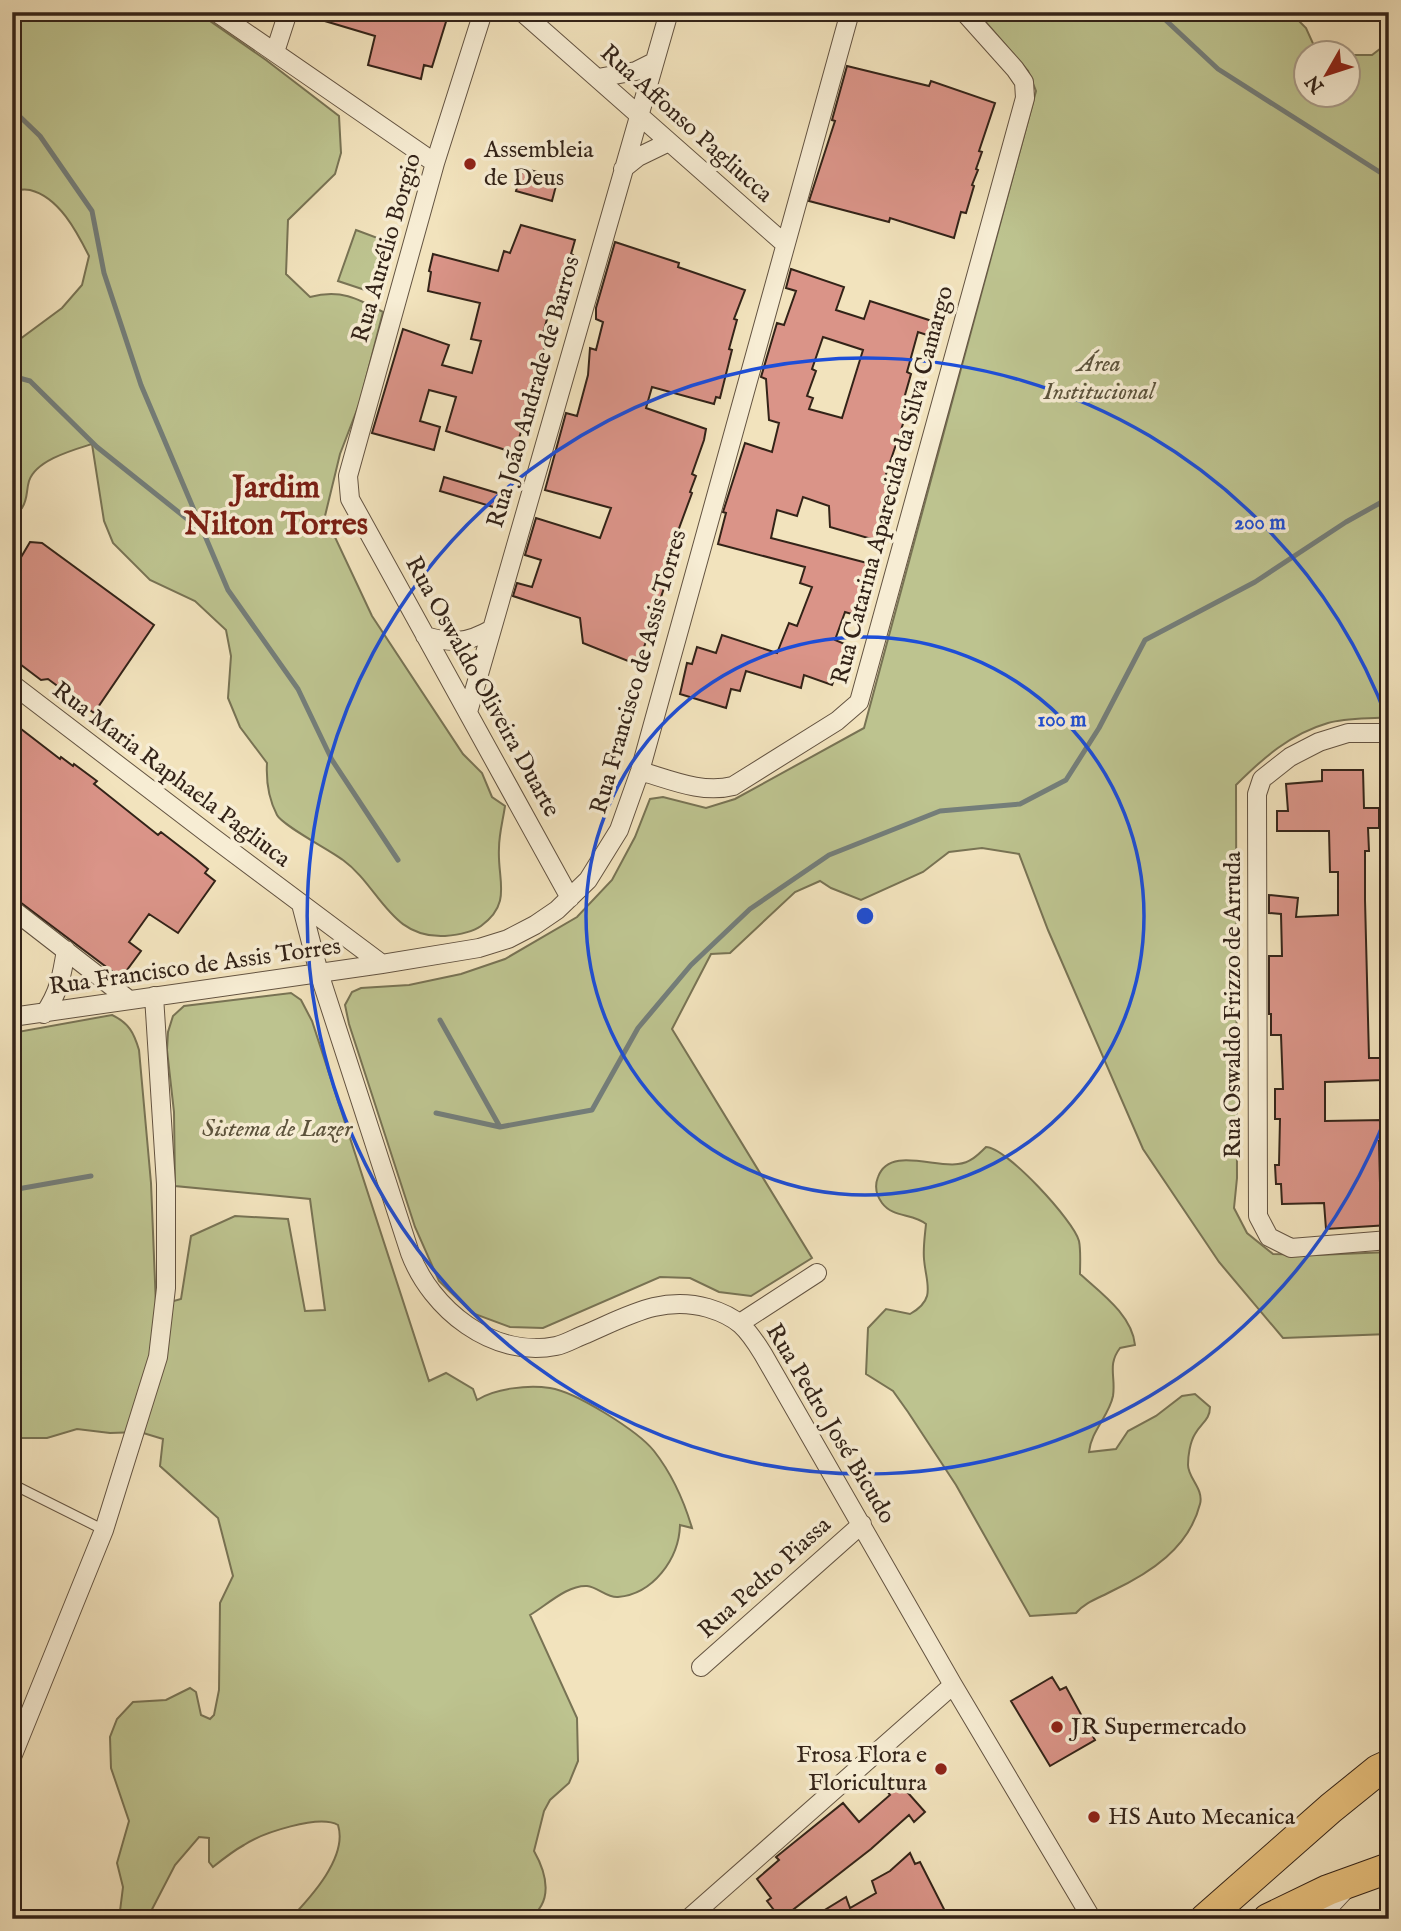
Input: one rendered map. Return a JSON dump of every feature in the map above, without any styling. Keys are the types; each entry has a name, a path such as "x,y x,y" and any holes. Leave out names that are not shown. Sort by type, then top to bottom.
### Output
{"main road":[{"path":"1205,1919 1331,1808 1385,1769"},
{"path":"1268,1919 1328,1890 1389,1868"}],"street":[{"path":"216,12 436,163"},
{"path":"275,52 288,12"},
{"name":"Rua Aurélio Borgio","path":"350,499 348,475 436,163 483,12"},
{"name":"Rua Affonso Pagliucca","path":"522,12 785,244"},
{"name":"Rua João Andrade de Barros","path":"468,712 669,12"},
{"name":"Rua Francisco de Assis Torres","path":"12,1017 479,948 508,939 535,925 588,880 619,830 640,771 850,12"},
{"name":"Rua Catarina Aparecida da Silva Camargo","path":"640,771 703,789 717,790 733,786 837,721 859,702 1026,98 1024,82 1016,69 964,12"},
{"path":"598,78 636,71 654,62"},
{"path":"624,169 638,157 669,142"},
{"name":"Rua Oswaldo Oliveira Duarte","path":"350,499 570,898"},
{"path":"425,636 446,642 473,640 492,629"},
{"name":"Rua Maria Raphaela Pagliuca","path":"12,684 383,964"},
{"name":"Rua Oswaldo Frizzo de Arruda","path":"1389,733 1348,733 1319,742 1290,757 1262,779 1257,794 1258,1216 1269,1237 1291,1248 1389,1240"},
{"path":"301,904 319,972"},
{"path":"12,909 128,999"},
{"path":"44,1014 55,998 62,980 66,950"},
{"name":"Rua Pedro José Bicudo","path":"319,972 418,1274 431,1293 449,1312 487,1336 509,1344 533,1347 557,1346 646,1308 669,1303 691,1303 740,1322 763,1354 953,1685 1092,1919"},
{"path":"12,1757 104,1530 159,1357 166,1288 166,1184 154,996"},
{"path":"740,1322 817,1273"},
{"name":"Rua Pedro Piassa","path":"701,1667 862,1524"},
{"path":"688,1919 953,1685"},
{"path":"1318,1919 1352,1882"}],"lane":[{"path":"12,1484 104,1530"}],"green space":[{"path":"12,12 197,12 339,116 341,153 335,174 288,220 286,274 310,297 330,294 348,296 383,312 360,402 340,454 325,516 372,616 463,754 482,773 492,797 505,806 499,843 500,900 497,909 481,926 464,933 445,936 426,935 411,929 387,909 356,871 343,860 281,820 268,789 267,763 240,727 228,698 231,656 226,630 195,601 150,580 113,543 104,521 92,444 56,457 39,467 29,481 22,508 12,504 12,345 62,308 82,285 89,256 66,217 50,200 30,190 12,191"},
{"name":"Área Institucional","path":"977,12 1290,12 1306,28 1310,38 1292,38 1292,108 1362,108 1362,55 1372,55 1389,42 1389,185 1385,185 1389,192 1389,717 1342,720 1314,728 1278,748 1236,785 1237,1178 1234,1208 1247,1233 1273,1254 1389,1252 1389,1334 1283,1338 1219,1262 1143,1149 1048,930 1019,854 982,848 949,852 923,872 861,900 820,881 795,892 730,953 711,954 672,1029 812,1258 751,1296 719,1292 690,1278 660,1277 543,1328 510,1327 472,1313 439,1281 415,1227 345,1005 352,992 361,988 409,985 461,974 505,959 577,917 612,880 635,837 650,799 663,797 706,808 735,799 864,728 1036,91 1028,71"},
{"path":"356,230 391,243 374,293 338,281"},
{"name":"Sistema de Lazer","path":"291,993 301,1000 312,1021 429,1381 446,1373 473,1389 477,1400 503,1390 541,1387 561,1391 590,1404 635,1433 654,1451 677,1488 692,1528 680,1525 675,1550 669,1562 653,1582 642,1589 614,1597 591,1587 580,1587 565,1592 530,1615 577,1718 578,1761 569,1783 550,1800 544,1811 534,1851 545,1878 545,1897 542,1905 528,1919 290,1919 326,1876 338,1850 338,1825 318,1822 291,1826 252,1840 213,1867 209,1862 209,1838 199,1837 175,1865 147,1919 119,1919 123,1887 117,1863 129,1821 111,1768 110,1737 117,1719 133,1702 166,1700 190,1688 196,1692 201,1715 210,1719 214,1715 219,1690 220,1603 233,1576 218,1518 160,1466 163,1439 140,1432 110,1433 77,1429 47,1438 12,1438 12,1033 112,1015 123,1021 133,1034 139,1050 151,1183 156,1306 181,1299 191,1236 235,1216 288,1219 305,1311 325,1310 310,1199 175,1186 174,1112 167,1050 168,1032 173,1016 184,1006"},
{"path":"986,1147 996,1150 1023,1171 1053,1202 1079,1241 1080,1274 1122,1314 1133,1334 1135,1345 1120,1348 1116,1354 1113,1366 1113,1396 1090,1444 1089,1452 1116,1449 1128,1431 1156,1416 1182,1396 1195,1394 1210,1407 1190,1449 1189,1470 1201,1499 1195,1520 1187,1534 1154,1567 1088,1603 1076,1613 1030,1616 956,1485 908,1412 893,1391 866,1374 868,1328 886,1309 910,1314 924,1303 928,1290 924,1255 926,1224 887,1208 877,1194 878,1177 892,1162 914,1160 962,1163 974,1158"}],"building":[{"path":"309,12 449,12 432,67 424,65 421,79 368,65 375,36 308,16"},
{"path":"847,66 929,86 931,81 995,103 979,151 982,152 966,213 961,212 954,238 890,218 889,222 809,201 835,121 832,120"},
{"path":"523,168 558,178 552,201 516,191"},
{"path":"521,225 575,240 571,254 573,255 556,306 551,305 542,337 547,338 515,453 446,431 456,397 429,390 420,421 440,427 434,450 372,433 403,329 449,345 442,365 472,373 481,341 471,339 480,303 428,291 433,254 498,271 504,251 510,253"},
{"path":"615,242 679,263 678,267 745,290 734,319 737,320 729,349 732,350 720,398 716,397 714,404 652,387 646,408 706,429 692,474 696,476 690,492 692,493 660,583 665,585 638,665 583,643 580,618 513,596 517,583 532,587 541,560 525,555 536,518 600,538 611,508 545,490 566,413 577,416 588,375 590,348 596,350 603,322 596,319 596,308"},
{"path":"791,269 844,287 836,310 864,319 870,301 935,322 930,336 918,332 907,372 911,374 899,416 905,418 883,483 892,487 875,540 830,527 829,506 803,497 797,516 777,510 771,538 871,564 855,615 845,612 835,640 847,645 832,685 804,675 801,688 746,671 740,691 731,689 726,708 680,694 687,663 692,664 697,647 716,653 722,635 777,653 789,623 797,626 812,587 800,583 805,567 718,544 726,513 723,512 745,443 772,452 779,423 769,420 766,379 761,377 777,323 784,325 796,291 786,288","holes":["823,337 863,350 842,418 809,409 813,398 807,396 816,371 812,369"]},
{"path":"444,477 504,495 500,509 440,491"},
{"path":"30,542 42,543 154,625 94,713 48,679 41,680 12,658 12,562 17,564"},
{"path":"12,722 60,759 61,757 73,766 74,764 97,781 94,784 158,835 161,832 208,869 205,873 215,881 178,933 149,914 129,942 141,951 121,978 12,896"},
{"path":"1322,770 1363,770 1364,808 1379,808 1379,828 1368,828 1365,900 1369,1058 1382,1058 1383,1080 1325,1082 1325,1121 1384,1120 1385,1141 1379,1141 1380,1183 1386,1183 1389,1225 1326,1229 1324,1203 1282,1204 1281,1184 1276,1184 1275,1165 1279,1165 1280,1119 1275,1119 1275,1089 1283,1089 1281,1035 1271,1035 1269,956 1282,956 1281,914 1269,913 1269,895 1298,898 1296,917 1338,915 1338,872 1330,872 1329,831 1277,831 1277,811 1288,811 1286,784 1322,781"},
{"name":"JR Supermercado","path":"1052,1677 1060,1690 1066,1687 1095,1740 1050,1766 1011,1701"},
{"path":"893,1776 925,1812 914,1822 909,1815 871,1849 781,1919 767,1901 771,1898 757,1879 779,1860 776,1857 843,1803 859,1822 890,1795 882,1785"},
{"path":"910,1853 915,1864 920,1862 949,1919 810,1919 846,1897 850,1908 876,1893 872,1881 890,1871"}],"waterway":[{"path":"1157,12 1218,69 1389,178"},
{"path":"12,109 40,136 92,211 104,273 141,385 228,590 298,689 332,760 398,860"},
{"path":"12,376 30,381 97,447 201,530"},
{"path":"436,1113 500,1127 592,1110 638,1028 691,965 750,909 829,855 940,811 1020,804 1066,780 1099,728 1145,640 1255,582 1346,522 1389,498"},
{"path":"440,1020 500,1127"},
{"path":"12,1190 91,1176"}],"place":[{"name":"Assembleia de Deus","path":"470,164"},
{"name":"JR Supermercado","path":"1057,1727"},
{"name":"Frosa Flora e Floricultura","path":"941,1769"},
{"name":"HS Auto Mecanica","path":"1094,1817"}],"district":[{"name":"Jardim Nilton Torres","path":"276,506"}]}
